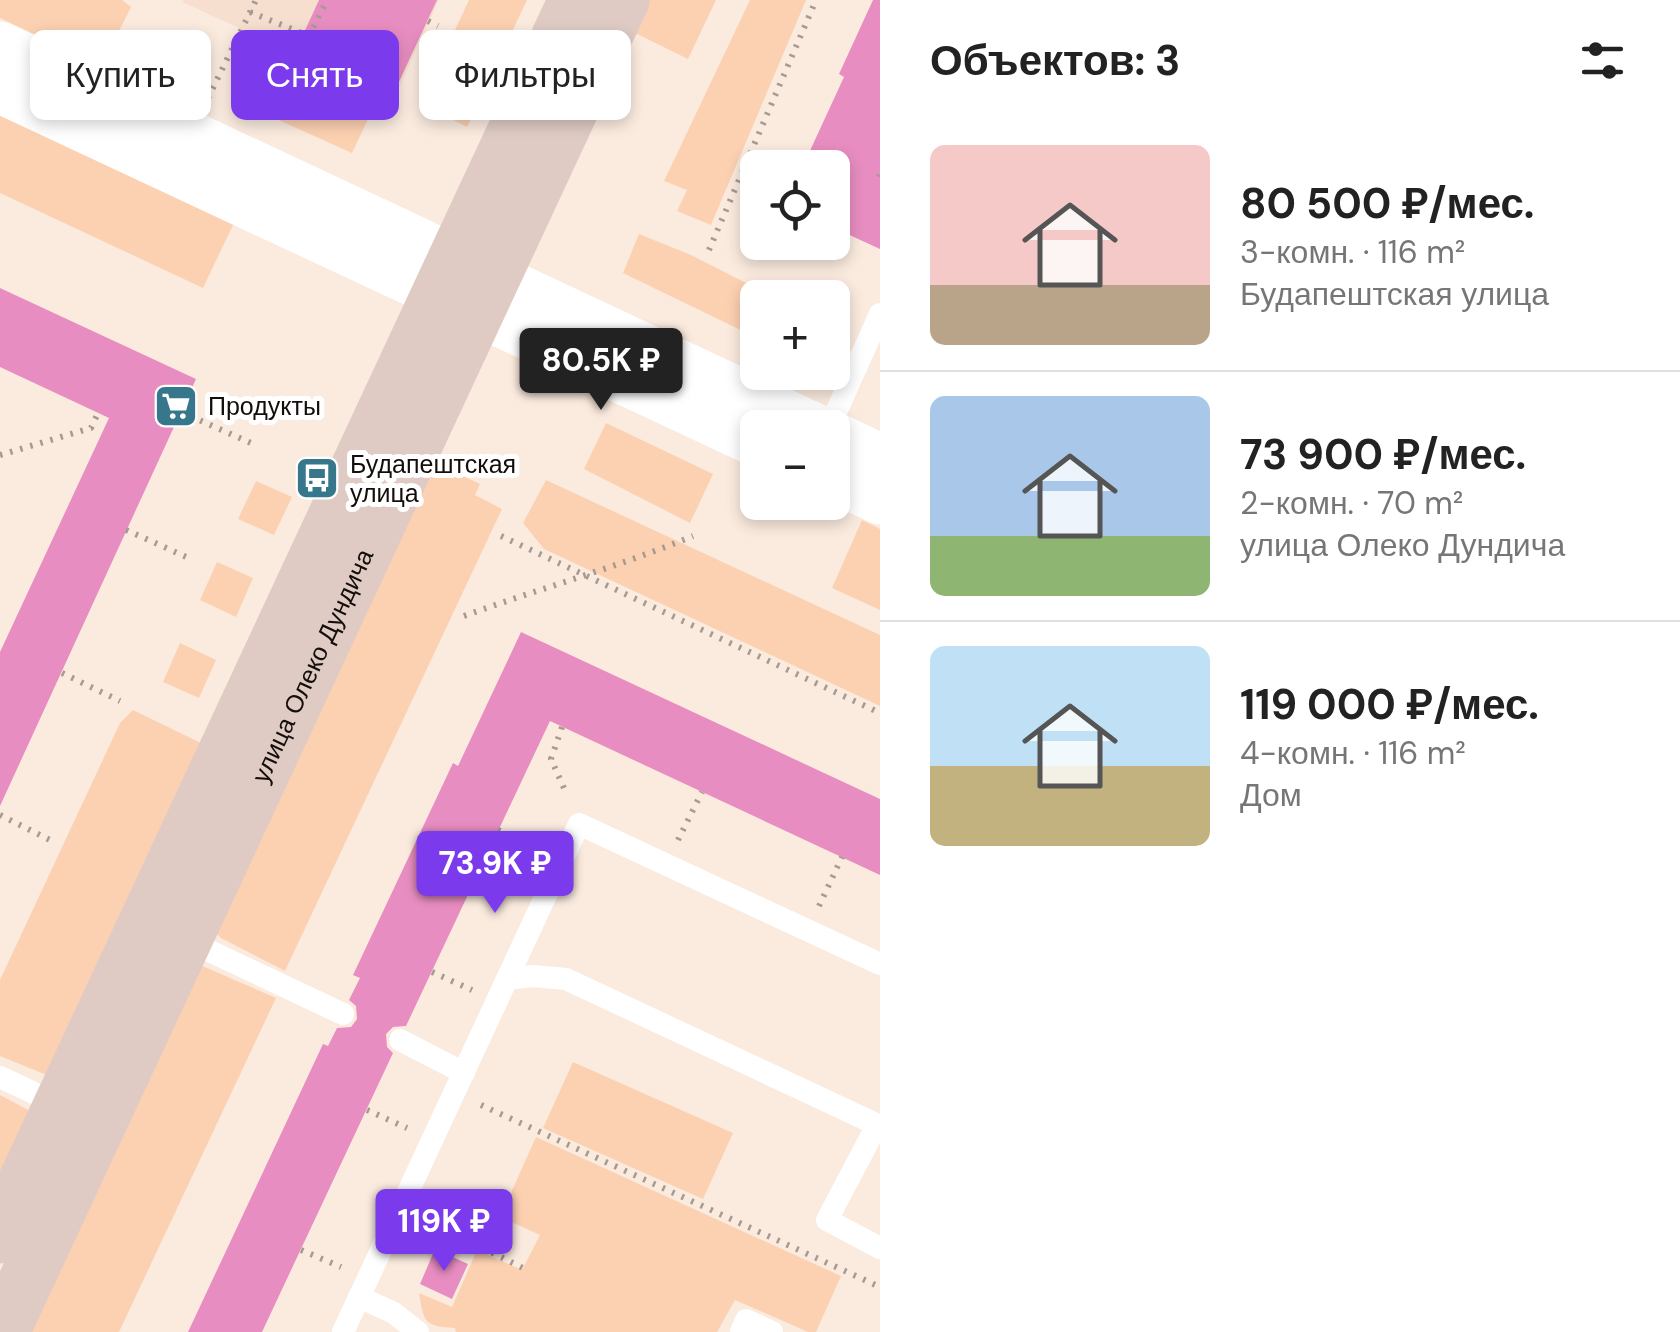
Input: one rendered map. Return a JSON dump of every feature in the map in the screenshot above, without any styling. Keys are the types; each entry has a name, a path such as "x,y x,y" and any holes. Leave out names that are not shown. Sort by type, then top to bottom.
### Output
{"street":[{"name":"улица Олеко Дундича","path":"467,286 576,0"},
{"name":"улица Олеко Дундича","path":"2,1332 80,1115 467,286 622,0"},
{"path":"0,44 467,286 740,435"},
{"path":"0,91 775,410"},
{"path":"850,440 880,456"},
{"path":"850,488 880,502"},
{"name":"улица Олеко Дундича","path":"0,1236 80,1115"}],"lane":[{"path":"839,410 880,314"},
{"path":"343,1332 579,824 880,964"},
{"path":"166,931 343,1014"},
{"path":"507,980 532,976 566,978 878,1126 827,1220 880,1248"},
{"path":"400,1040 459,1083"},
{"path":"0,1077 80,1115"},
{"path":"363,1288 418,1332"},
{"path":"741,1332 746,1320 772,1332"}],"path":[{"path":"211,92 256,0"},
{"path":"312,30 327,0"},
{"path":"708,250 816,0"},
{"path":"250,12 294,30"},
{"path":"428,21 438,26"},
{"path":"0,456 91,428 98,412"},
{"path":"181,412 251,443"},
{"path":"126,530 191,560"},
{"path":"501,536 880,712"},
{"path":"464,616 581,574 608,570 692,536"},
{"path":"62,673 120,701"},
{"path":"562,726 551,759 579,824"},
{"path":"666,865 702,792"},
{"path":"0,815 54,842"},
{"path":"808,930 842,857"},
{"path":"459,1083 611,1168 880,1286"},
{"path":"367,1110 432,1140"},
{"path":"401,1208 524,1268"},
{"path":"301,1250 363,1288"}],"shaded area":[{"path":"0,0 122,0 131,7 120,30 30,32 0,18"},
{"path":"439,0 425,30 419,30 419,44 399,88 399,30 243,30 182,2"},
{"path":"469,0 527,0 513,30 455,30"},
{"path":"648,0 716,0 688,59 633,32"},
{"path":"750,0 806,0 711,225 677,211 687,190 664,181"},
{"path":"0,114 234,223 203,288 0,193"},
{"path":"278,120 368,120 352,153"},
{"path":"639,234 691,255 740,280 740,330 623,273"},
{"path":"606,423 713,474 690,523 584,469"},
{"path":"429,460 480,484 475,495 502,509 285,971 213,930"},
{"path":"546,480 880,635 880,706 544,549 523,523"},
{"path":"256,481 292,497 274,535 238,519"},
{"path":"862,520 880,529 880,610 832,588"},
{"path":"217,562 253,578 236,617 200,600"},
{"path":"180,643 216,660 199,698 163,682"},
{"path":"133,710 205,745 49,1076 0,1056 0,980 120,723"},
{"path":"198,964 276,998 119,1332 25,1332"},
{"path":"573,1062 733,1133 703,1199 543,1128"},
{"path":"0,1095 32,1112 0,1182"},
{"path":"536,1137 841,1276 816,1332 735,1300 717,1332 456,1332 455,1328 431,1324 424,1317 419,1293 452,1307 477,1250 522,1270 540,1235 500,1217"}],"building":[{"path":"319,0 437,0 423,30 419,30 419,39 399,82 399,30 305,30"},
{"path":"873,0 880,0 880,249 850,235 850,150 810,150 844,77 839,74"},
{"path":"0,288 196,379 0,806 0,652 109,418 0,367"},
{"path":"521,632 880,799 880,875 550,721 406,1026 393,1027 386,1034 387,1047 393,1053 262,1332 188,1332 323,1044 328,1046 337,1028 351,1027 357,1019 356,1006 349,1000 360,978 353,975 453,763 458,766"},
{"path":"435,1249 468,1264 452,1299 420,1284"}],"place":[{"name":"Продукты","path":"176,406"},
{"name":"Будапештская улица","path":"317,478"}]}
